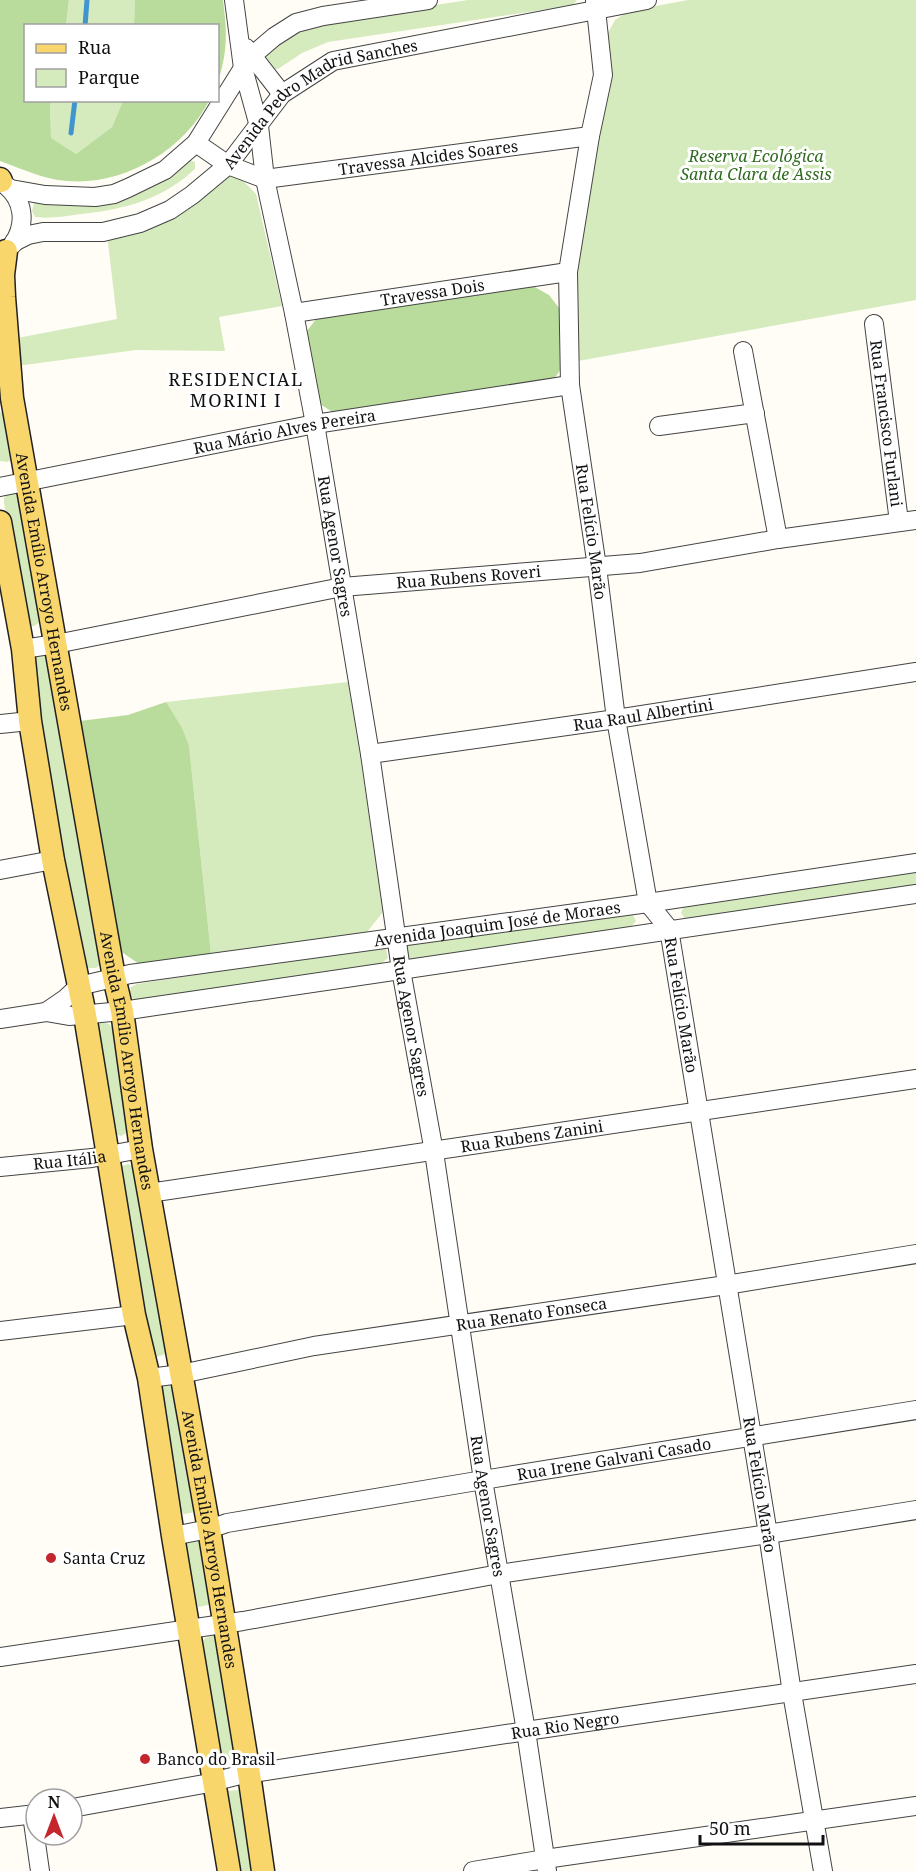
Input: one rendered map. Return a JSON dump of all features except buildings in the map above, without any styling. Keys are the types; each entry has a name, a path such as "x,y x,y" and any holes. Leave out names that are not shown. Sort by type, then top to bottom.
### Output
{"main road":[{"name":"Avenida Emílio Arroyo Hernandes","path":"7,249 3,275 6,399 26,482 114,977 122,1011 141,1149 209,1529 263,1871"},
{"name":"Avenida Emílio Arroyo Hernandes","path":"0,522 6,586 23,649 30,721 53,860 85,1015 134,1315 149,1378 229,1871"}],"street":[{"name":"Rua Agenor Sagres","path":"234,0 259,126 266,179 315,424 370,754 401,970 434,1152 483,1480 526,1731 546,1865"},
{"path":"219,102 245,55 296,23 323,16 428,0"},
{"name":"Avenida Pedro Madrid Sanches","path":"7,249 28,235 43,232 103,232 140,223 170,210 228,165 282,94 333,61 595,5 647,0"},
{"name":"Rua Felício Marão","path":"595,5 603,75 590,136 568,272 570,385 597,567 616,719 648,903 669,929 792,1693 823,1871"},
{"path":"245,55 282,94"},
{"path":"3,182 66,197 95,197 114,194 165,170 196,143 219,102"},
{"name":"Travessa Alcides Soares","path":"266,179 590,136"},
{"path":"196,143 228,165 266,179"},
{"path":"3,182 17,198 22,221 20,232 7,249"},
{"name":"Travessa Dois","path":"294,313 568,272"},
{"name":"Rua Francisco Furlani","path":"874,324 908,521"},
{"path":"743,351 778,539"},
{"name":"Rua Mário Alves Pereira","path":"0,487 315,424 570,385"},
{"path":"659,426 755,413"},
{"name":"Rua Rubens Roveri","path":"23,649 342,586 640,563 778,539 908,521"},
{"name":"Rua Raul Albertini","path":"370,754 616,719 916,672"},
{"path":"0,724 30,721"},
{"path":"0,870 53,860"},
{"name":"Avenida Joaquim José de Moraes","path":"79,986 114,977 648,903 916,863"},
{"name":"Avenida Joaquim José de Moraes","path":"46,1012 69,1016 122,1011 916,894"},
{"path":"0,1019 46,1012 79,986"},
{"name":"Rua Rubens Zanini","path":"149,1193 916,1079"},
{"name":"Rua Itália","path":"0,1167 92,1158 141,1149"},
{"name":"Rua Renato Fonseca","path":"149,1378 181,1374 314,1346 726,1285 916,1254"},
{"path":"8,1330 134,1315"},
{"name":"Rua Irene Galvani Casado","path":"173,1536 227,1523 916,1410"},
{"path":"0,1657 223,1622 243,1621 499,1574 916,1510"},
{"name":"Rua Rio Negro","path":"84,1806 249,1774 916,1674"},
{"path":"473,1871 546,1865 916,1806"},
{"path":"0,1818 24,1816"},
{"path":"37,1847 40,1871"}],"green space":[{"path":"0,0 69,0 66,24 24,24 24,102 50,102 51,138 76,154 112,127 123,102 208,102 198,119 167,150 149,162 109,178 88,181 58,180 0,161"},
{"path":"69,0 135,0 134,24 66,24"},
{"path":"135,0 223,0 226,41 219,78 219,24 134,24"},
{"path":"468,0 577,0 569,6 328,42 302,53 278,69 274,69 264,57 266,53 299,29 325,22"},
{"name":"Reserva Ecológica Santa Clara de Assis","path":"688,0 916,0 916,300 578,361 577,273 607,35 615,20 629,11"},
{"path":"50,102 123,102 112,127 76,154 51,139"},
{"path":"189,160 195,162 195,169 182,180 156,196 128,206 46,218 35,217 32,211 35,200 66,203"},
{"path":"211,175 236,177 256,194 282,306 219,317 225,351 136,350 17,366 12,339 117,319 106,226 138,220"},
{"path":"533,286 549,295 559,308 560,370 553,381 337,415 320,404 306,332 317,318"},
{"path":"0,412 4,413 12,460 7,462 0,461"},
{"path":"15,492 19,494 42,621 34,626 30,626 18,584 4,503 7,494"},
{"path":"44,654 48,656 101,964 96,968 87,968 60,859 32,659"},
{"path":"348,682 383,912 367,932 211,954 189,746 166,702"},
{"path":"166,702 182,728 189,746 211,954 139,964 119,950 80,721 128,715"},
{"path":"916,870 916,886 686,920 681,913 684,905"},
{"path":"632,913 636,921 630,928 407,960 405,946 410,944"},
{"path":"378,946 386,949 388,958 381,964 139,1002 129,994 131,987 137,984"},
{"path":"100,1022 109,1024 114,1030 128,1132 121,1136 112,1133 96,1024"},
{"path":"129,1164 136,1170 169,1343 166,1354 156,1357 147,1349 121,1166"},
{"path":"169,1385 177,1392 195,1512 184,1514 177,1507 159,1386"},
{"path":"197,1536 200,1540 212,1598 208,1605 199,1607 192,1600 184,1544 186,1538"},
{"path":"214,1635 219,1640 240,1752 232,1759 222,1761 217,1755 201,1644 205,1638"},
{"path":"239,1790 243,1794 258,1871 238,1871 224,1797 227,1791"}],"waterway":[{"path":"85,24 87,0"},
{"path":"71,133 75,102"}],"place":[{"name":"Santa Cruz","path":"51,1558"},
{"name":"Banco do Brasil","path":"145,1759"}],"district":[{"name":"RESIDENCIAL MORINI I","path":"236,390"}]}
